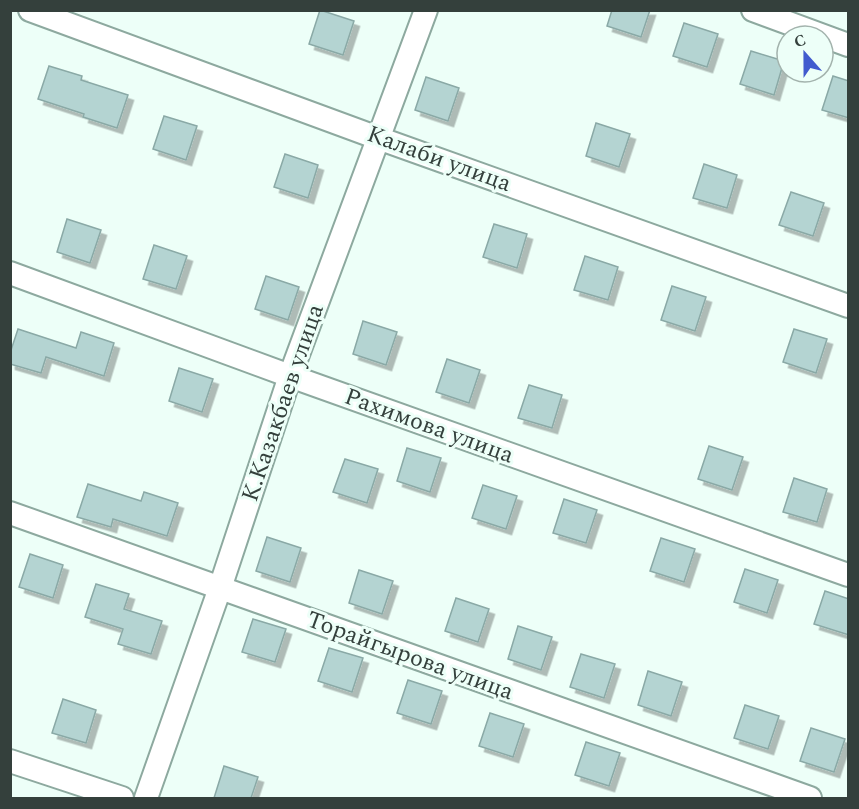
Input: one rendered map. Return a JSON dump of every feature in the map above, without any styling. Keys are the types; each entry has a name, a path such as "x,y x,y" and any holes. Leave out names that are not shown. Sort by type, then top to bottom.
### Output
{"street":[{"name":"Калаби улица","path":"30,10 378,138 849,306"},
{"name":"К.Казакбаев улица","path":"146,798 220,588 290,376 426,10"},
{"path":"753,10 849,45"},
{"name":"Рахимова улица","path":"10,273 290,376 849,575"},
{"name":"Торайгырова улица","path":"10,513 810,798"},
{"path":"10,761 122,798"}],"building":[{"path":"320,10 354,21 343,55 309,44"},
{"path":"612,10 650,10 641,37 607,26"},
{"path":"684,23 718,34 707,67 673,56"},
{"path":"751,51 775,58 775,84 777,84 774,95 740,84"},
{"path":"49,66 82,76 81,80 128,95 117,128 38,99"},
{"path":"426,77 459,88 448,121 415,110"},
{"path":"835,77 849,81 849,118 822,110 830,84 835,84"},
{"path":"164,116 197,126 186,160 153,149"},
{"path":"596,123 630,134 619,167 586,156"},
{"path":"285,154 318,165 308,198 274,187"},
{"path":"704,164 737,175 727,208 693,198"},
{"path":"791,192 824,203 813,236 779,225"},
{"path":"67,219 101,230 90,263 57,252"},
{"path":"494,224 527,234 517,268 483,257"},
{"path":"154,245 187,256 176,289 143,279"},
{"path":"585,256 618,267 608,300 574,290"},
{"path":"266,276 299,287 288,320 255,309"},
{"path":"672,286 706,297 695,331 661,320"},
{"path":"363,321 397,332 386,365 353,354"},
{"path":"18,329 76,348 81,332 114,343 104,376 46,357 41,373 10,364 10,353"},
{"path":"794,329 827,339 816,373 783,362"},
{"path":"447,359 480,370 469,403 436,392"},
{"path":"179,368 213,379 202,412 169,401"},
{"path":"529,385 562,395 552,428 518,418"},
{"path":"709,446 743,457 732,490 698,479"},
{"path":"407,448 441,458 430,492 397,481"},
{"path":"345,459 378,469 367,503 333,492"},
{"path":"794,478 827,489 817,522 783,512"},
{"path":"88,484 141,501 144,492 178,503 167,536 113,519 111,527 77,517"},
{"path":"483,485 517,496 506,529 472,518"},
{"path":"564,499 597,510 586,543 553,533"},
{"path":"267,537 301,548 290,582 256,571"},
{"path":"661,538 695,549 684,582 650,571"},
{"path":"30,554 63,565 53,598 19,587"},
{"path":"745,569 778,580 767,613 734,602"},
{"path":"359,570 393,581 382,614 349,603"},
{"path":"96,584 129,594 124,609 162,621 151,654 118,644 123,629 85,617"},
{"path":"825,591 849,599 849,635 814,624"},
{"path":"456,598 489,609 478,642 445,631"},
{"path":"253,619 286,629 275,662 242,652"},
{"path":"518,626 552,637 541,670 508,659"},
{"path":"329,648 363,658 352,692 318,681"},
{"path":"581,654 615,664 604,698 570,687"},
{"path":"648,671 682,682 671,716 638,705"},
{"path":"408,680 442,691 431,724 397,713"},
{"path":"63,699 96,710 86,743 52,733"},
{"path":"745,705 779,716 768,749 734,738"},
{"path":"490,713 524,724 513,757 479,746"},
{"path":"811,728 845,739 834,772 800,761"},
{"path":"586,742 620,753 609,786 575,775"},
{"path":"224,766 258,777 251,798 214,798"}]}
